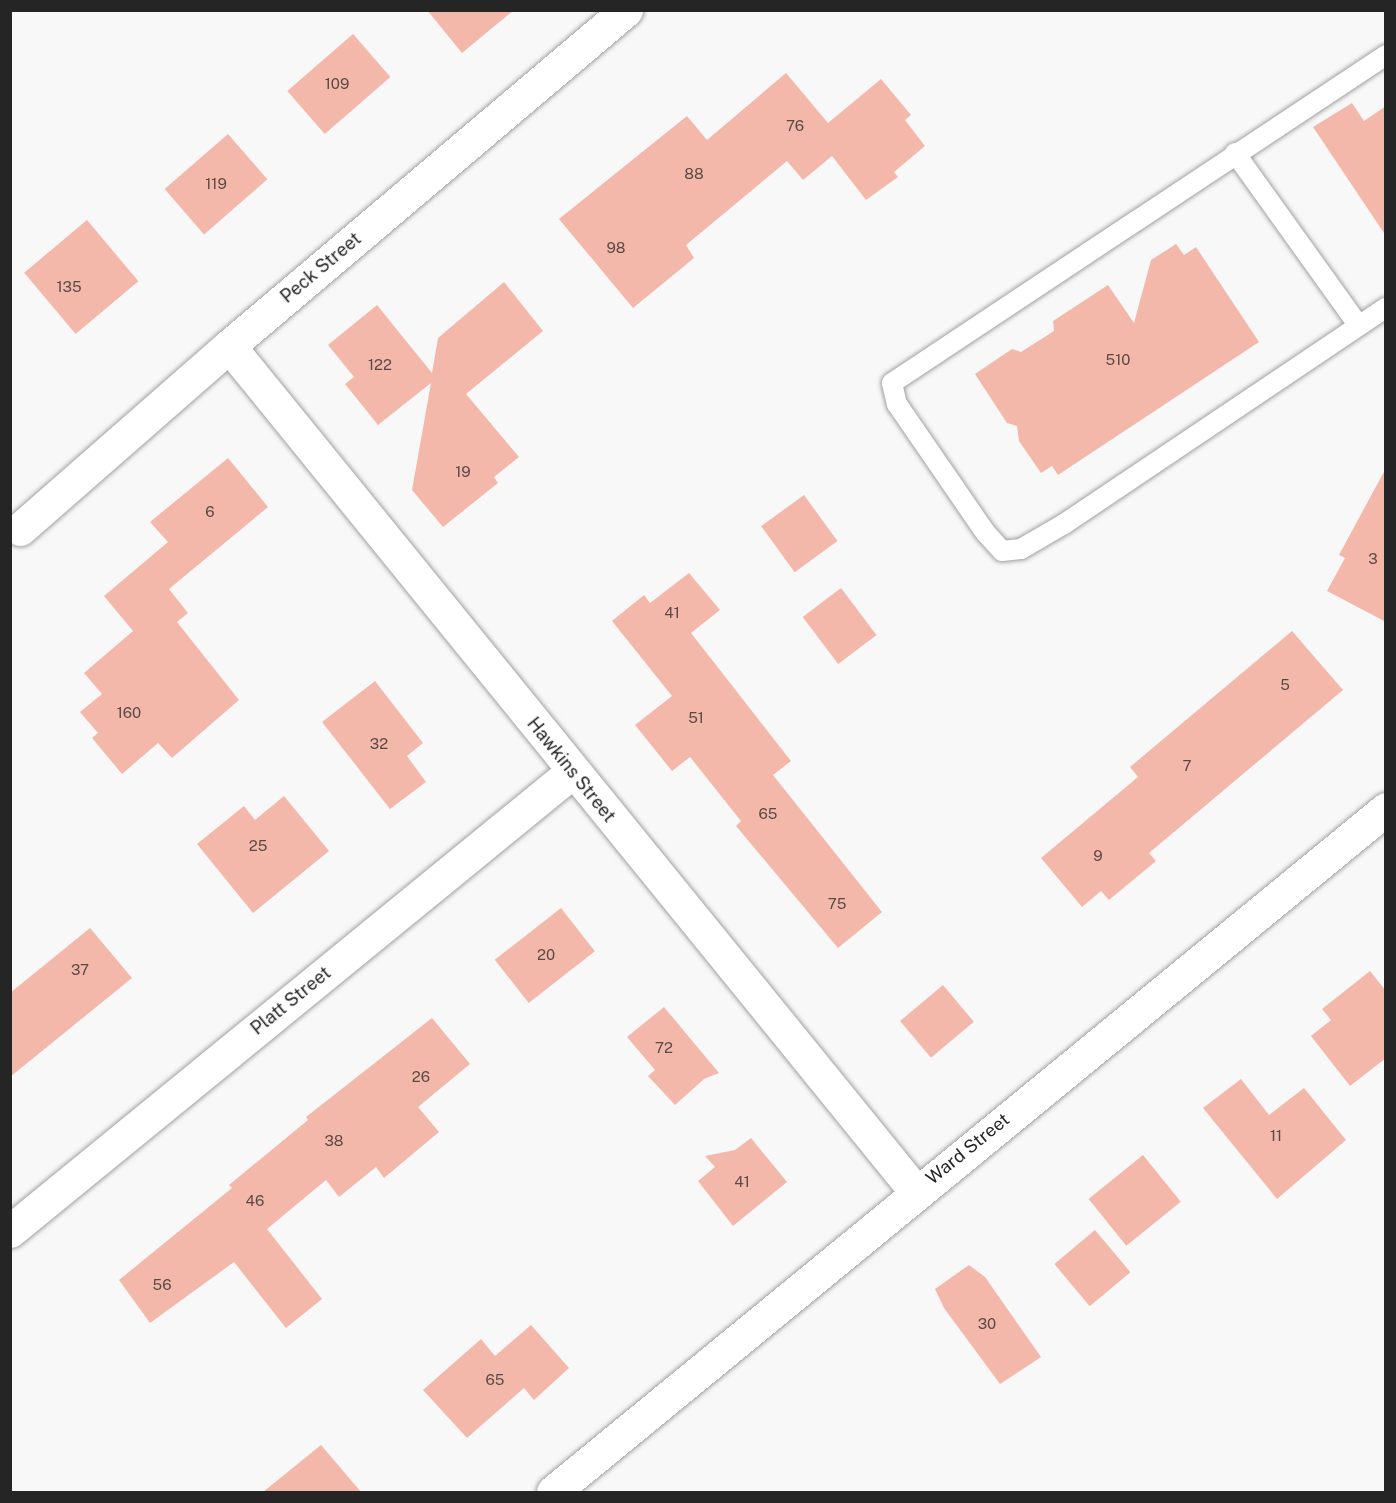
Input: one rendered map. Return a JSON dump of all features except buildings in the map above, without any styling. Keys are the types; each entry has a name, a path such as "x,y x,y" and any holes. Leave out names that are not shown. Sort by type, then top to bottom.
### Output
{"street":[{"name":"Peck Street","path":"20,529 229,346 626,10"},
{"name":"Hawkins Street","path":"229,346 572,772 916,1192"},
{"name":"Platt Street","path":"10,1231 572,772"},
{"name":"Ward Street","path":"553,1492 916,1192 1386,809"}],"lane":[{"path":"1386,55 1235,153 892,383 897,404 985,532 1002,551 1022,549 1064,524 1386,308"},
{"path":"1235,153 1358,326"}]}
